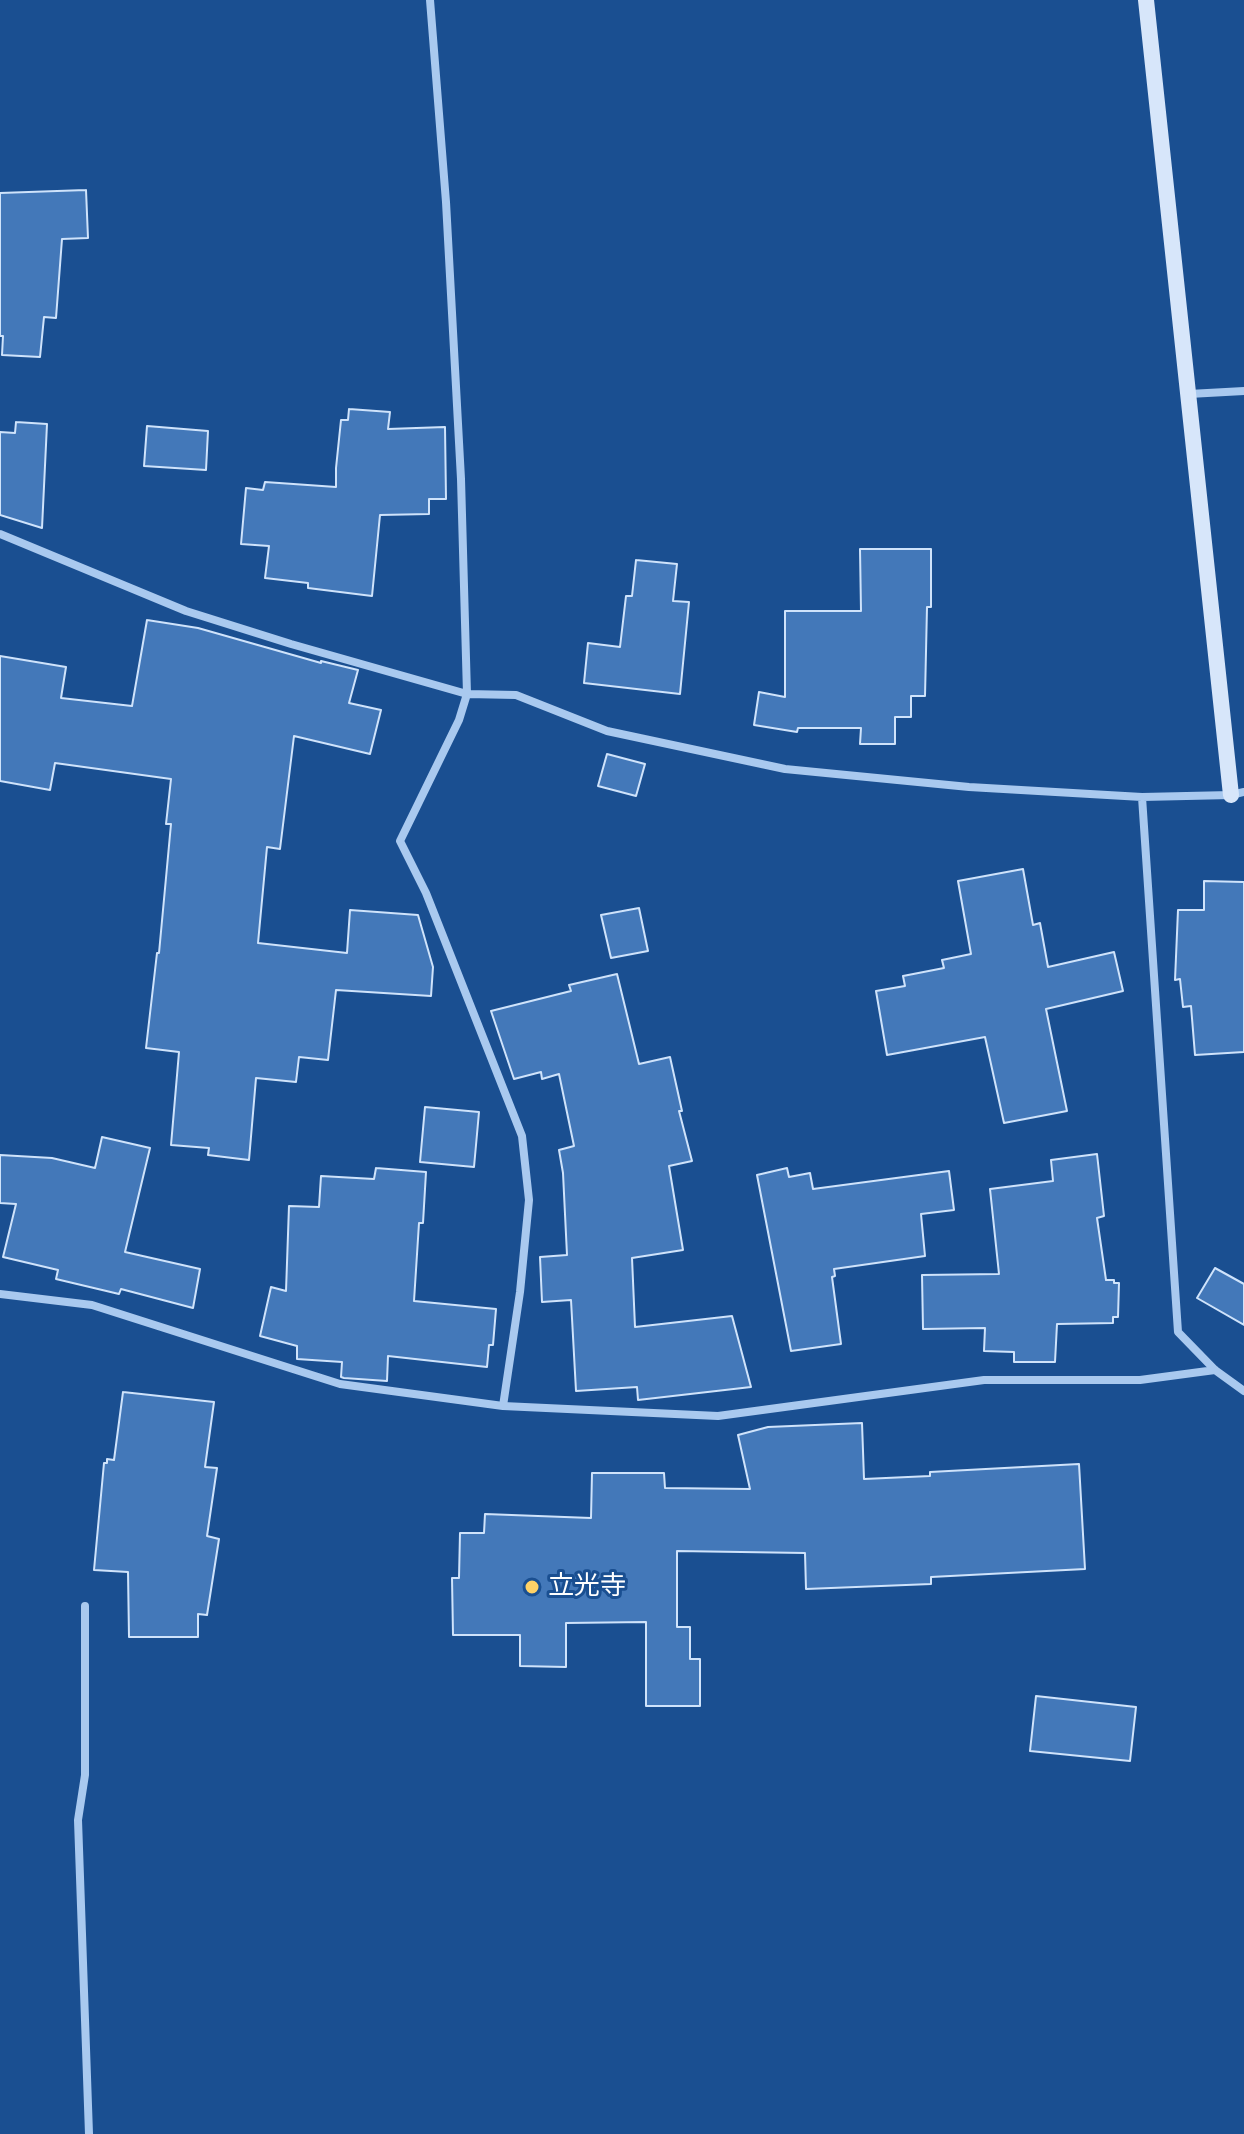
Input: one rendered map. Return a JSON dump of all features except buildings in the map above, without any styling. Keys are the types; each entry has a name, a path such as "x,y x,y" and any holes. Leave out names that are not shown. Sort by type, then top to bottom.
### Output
{"street":[{"path":"430,0 446,202 459,433 467,694 459,720 400,841 426,893 522,1136 529,1200 520,1292 503,1406"},
{"path":"0,534 186,611 351,662 467,694 516,695 607,731 785,769 969,787 1142,797 1237,794 1188,394 1146,0"},
{"path":"1188,394 1244,391"},
{"path":"1142,797 1178,1332 1215,1370 1244,1391"},
{"path":"0,1294 92,1305 340,1384 503,1406 718,1416 984,1380 1140,1380 1215,1370"},
{"path":"85,1606 85,1775 78,1820 89,2134"}],"place":[{"name":"立光寺","path":"532,1587"}]}
